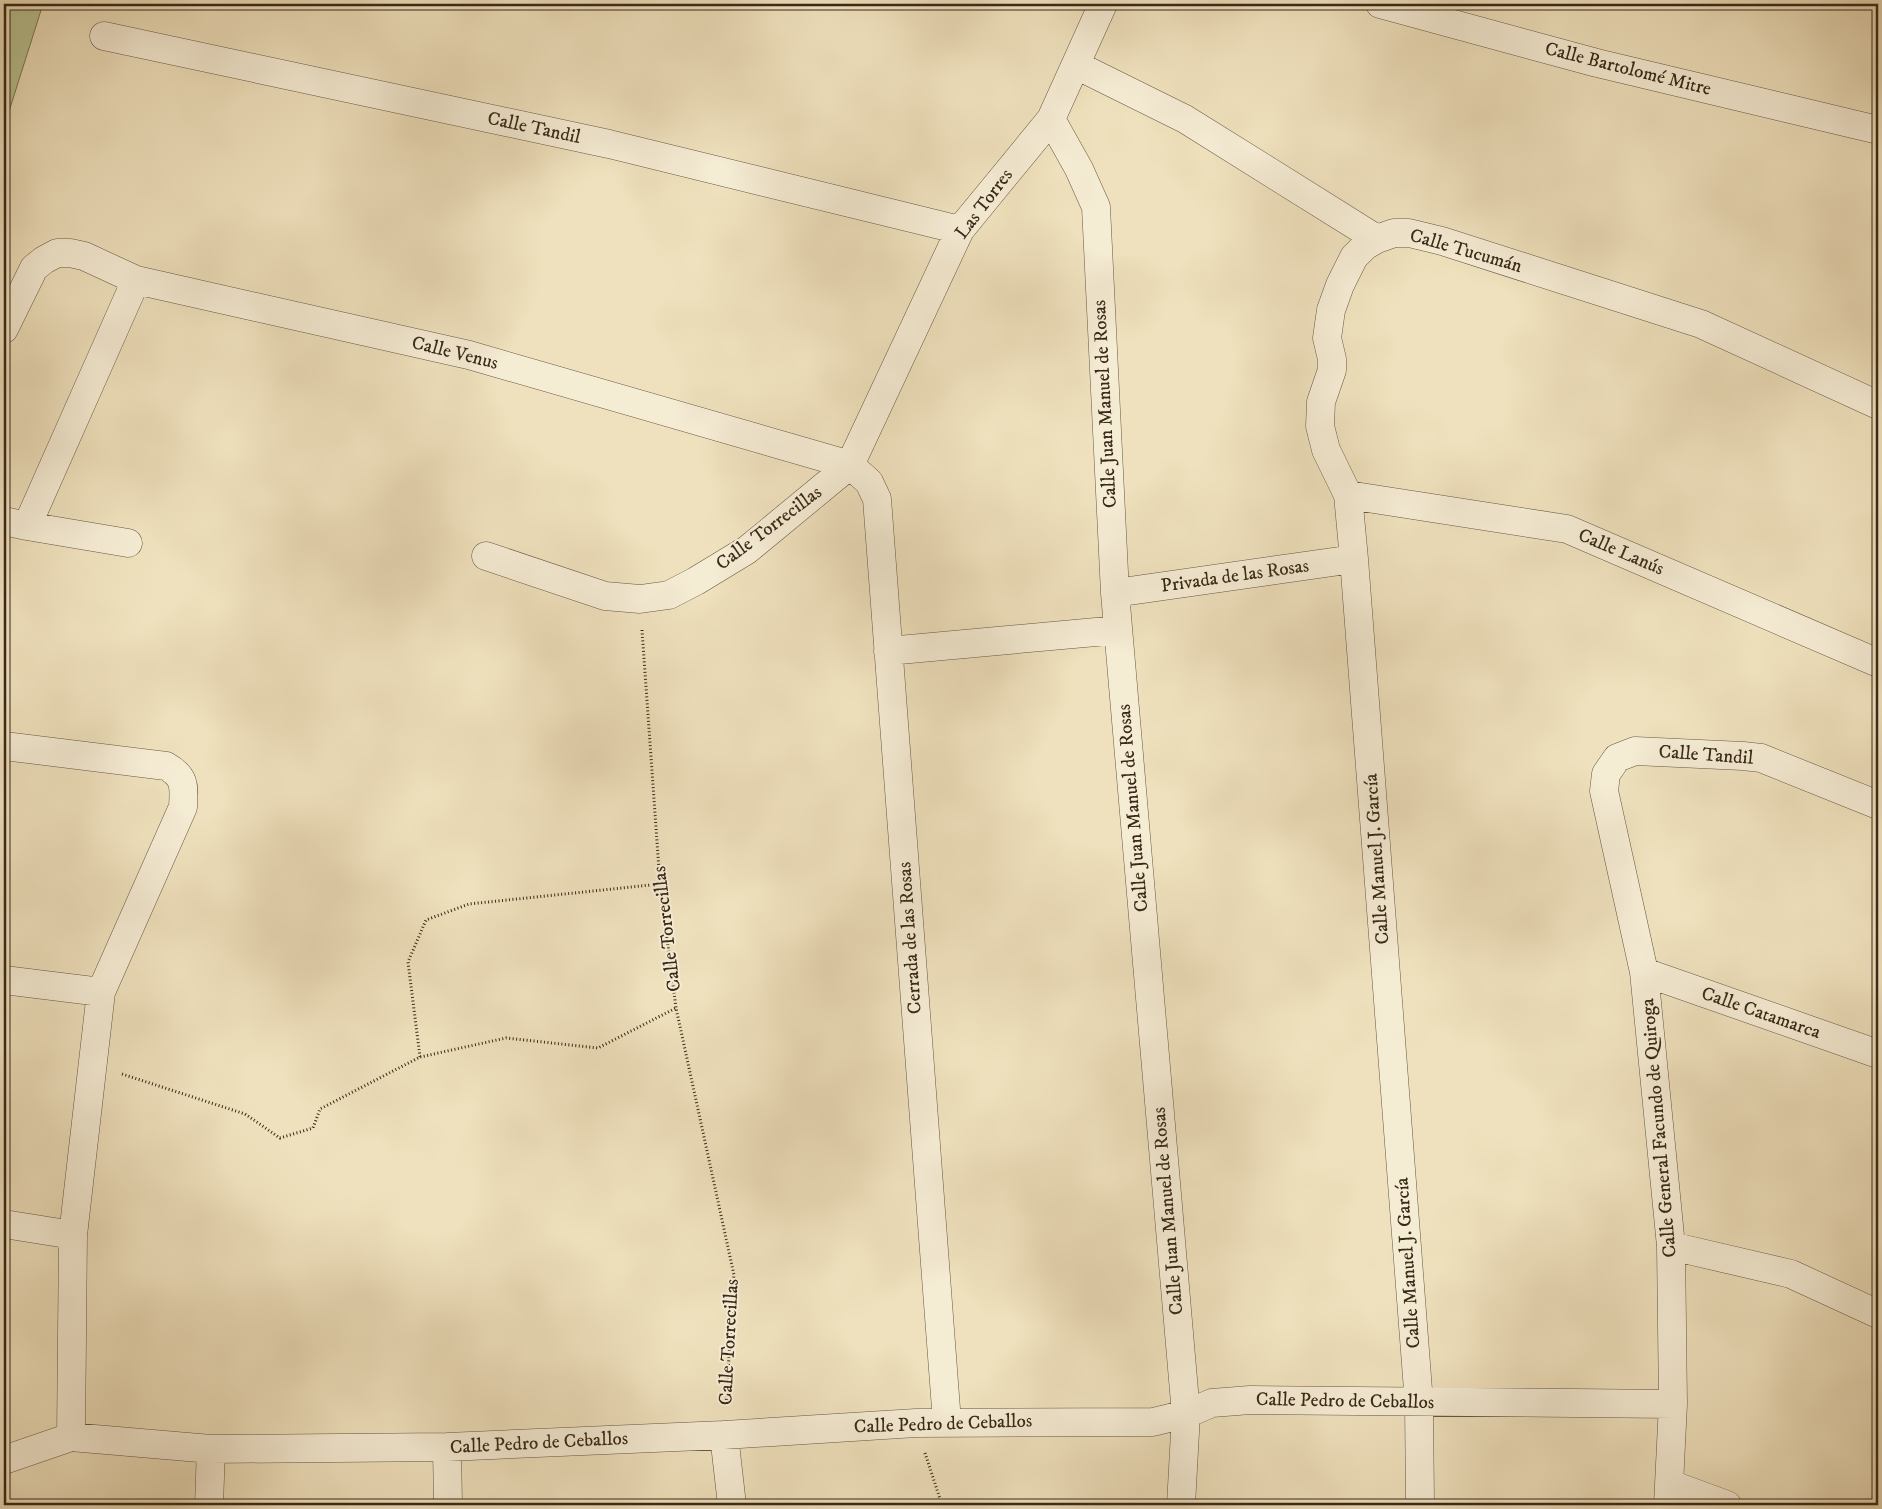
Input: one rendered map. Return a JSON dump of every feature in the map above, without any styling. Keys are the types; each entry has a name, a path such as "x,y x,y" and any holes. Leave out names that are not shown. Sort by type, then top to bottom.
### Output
{"street":[{"name":"Las Torres","path":"850,465 960,230 1052,120 1103,4"},
{"name":"Calle Bartolomé Mitre","path":"1380,4 1420,9 1597,63 1878,130"},
{"name":"Calle Tandil","path":"104,36 609,144 960,230"},
{"path":"1076,65 1185,119 1378,239"},
{"name":"Calle Juan Manuel de Rosas","path":"1052,120 1079,169 1096,207 1115,592 1186,1414 1181,1505"},
{"name":"Calle Tucumán","path":"1378,239 1394,233 1409,232 1701,324 1878,405"},
{"name":"Calle Manuel J. García","path":"1378,239 1365,246 1354,257 1340,285 1328,323 1327,338 1333,364 1321,402 1320,426 1326,450 1348,495 1354,559 1419,1402 1420,1505"},
{"name":"Calle Venus","path":"4,330 34,268 57,253 70,252 84,256 136,280 469,355 850,465"},
{"path":"128,543 15,524 136,280"},
{"name":"Calle Torrecillas","path":"640,599 669,595 747,550 850,465"},
{"name":"Cerrada de las Rosas","path":"850,465 869,482 877,499 947,1422"},
{"name":"Calle Lanús","path":"1348,495 1567,530 1878,662"},
{"path":"486,556 605,596 640,599"},
{"name":"Privada de las Rosas","path":"1115,592 1354,559"},
{"path":"888,651 1118,630"},
{"path":"4,746 159,765 174,771 183,782 183,807 101,992 73,1235 71,1437"},
{"name":"Calle Tandil","path":"1617,758 1635,750 1761,758 1878,805"},
{"name":"Calle General Facundo de Quiroga","path":"1617,758 1606,774 1604,792 1644,972 1671,1246 1673,1404 1669,1494"},
{"name":"Calle Catamarca","path":"1644,972 1878,1054"},
{"path":"4,980 101,992"},
{"path":"4,1224 73,1235"},
{"path":"1671,1246 1791,1274 1878,1314"},
{"name":"Calle Pedro de Ceballos","path":"211,1449 447,1447 724,1435 947,1422 1153,1422 1186,1414 1212,1403 1250,1400 1673,1404"},
{"path":"724,1435 732,1505"},
{"path":"4,1460 71,1437 211,1449 209,1505"},
{"path":"447,1447 448,1505"},
{"path":"1669,1494 1727,1505"}],"path":[{"name":"Calle Torrecillas","path":"640,599 660,884 676,1008 734,1275 724,1435"},
{"path":"420,1057 408,962 426,920 470,904 660,884"},
{"path":"92,1064 245,1114 280,1138 312,1128 320,1109 420,1057 506,1038 598,1048 676,1008"},
{"path":"916,1423 942,1505"}],"green space":[{"path":"4,4 43,4 4,127"}]}
